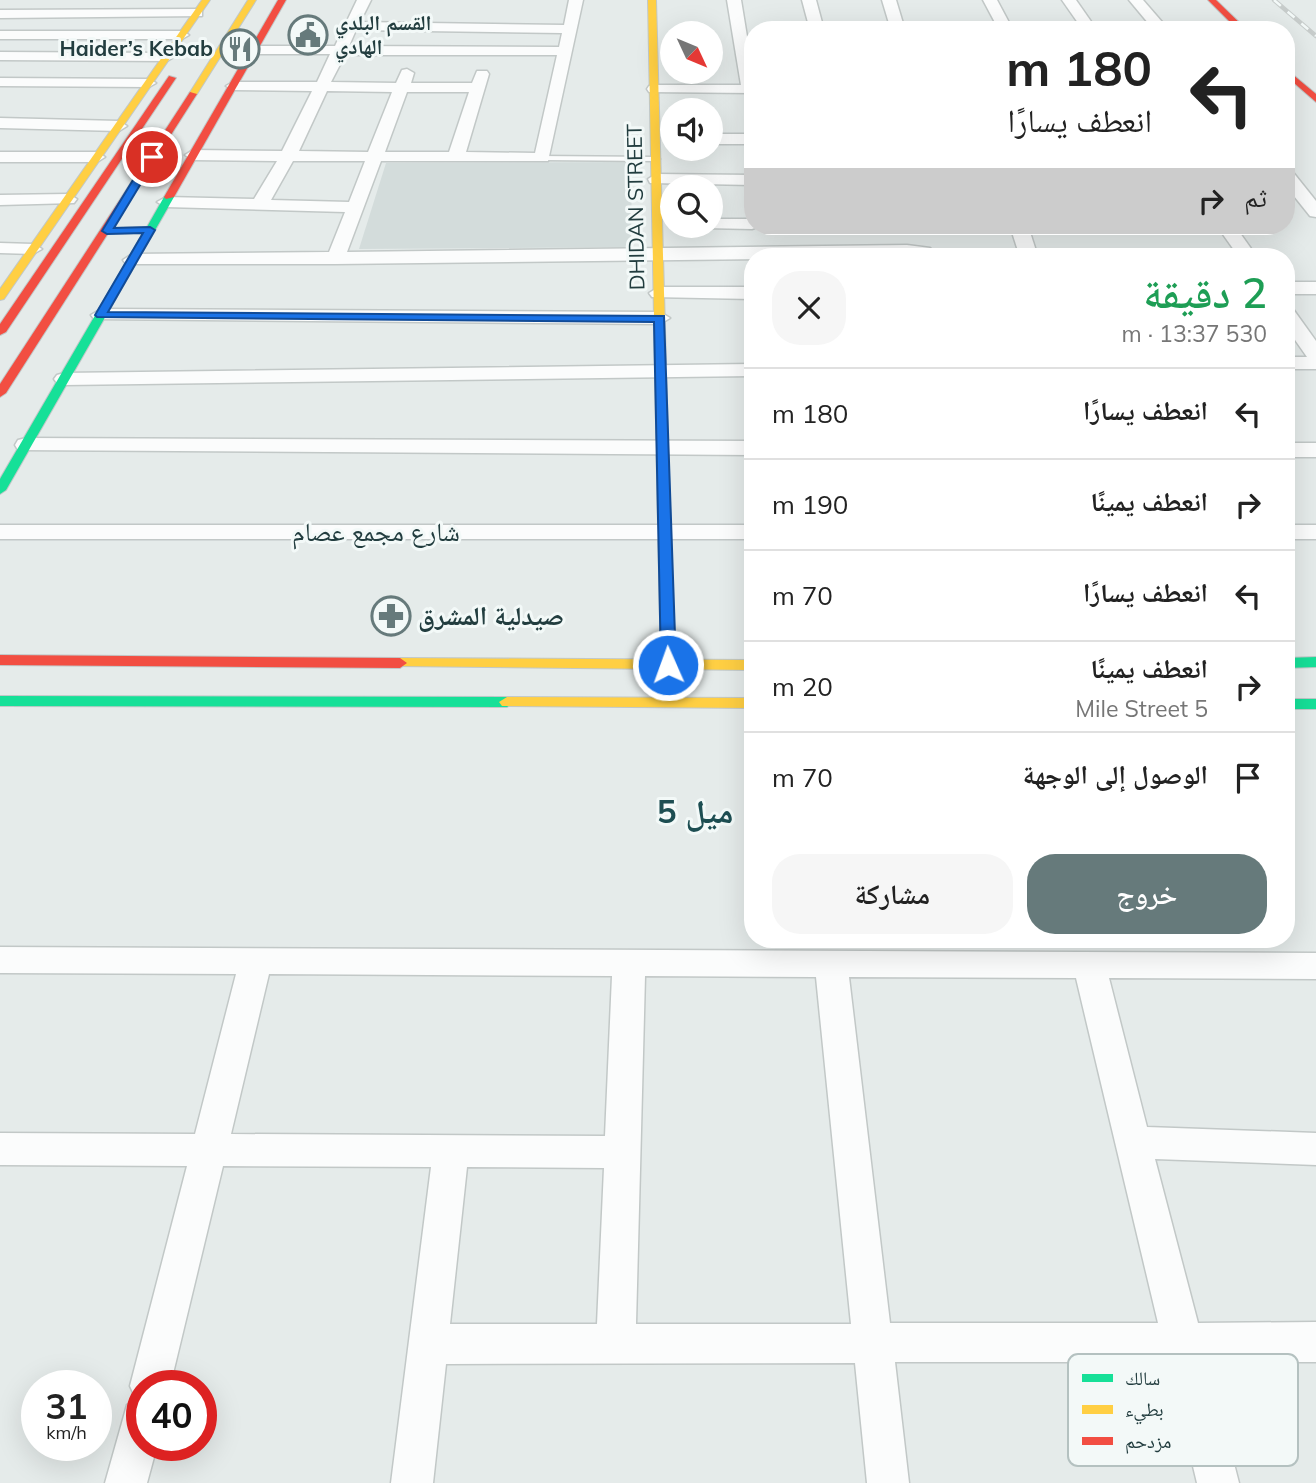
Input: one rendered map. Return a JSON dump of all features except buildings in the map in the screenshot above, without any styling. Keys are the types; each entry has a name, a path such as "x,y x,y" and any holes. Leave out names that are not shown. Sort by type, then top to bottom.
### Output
{"street":[{"path":"15,14 28,0"},
{"path":"89,14 101,0"},
{"path":"0,332 223,0"},
{"path":"0,393 107,231 252,0"},
{"path":"0,490 282,0"},
{"path":"259,205 288,156 365,0"},
{"path":"193,155 542,158 576,0"},
{"name":"DHIDAN STREET","path":"652,0 656,179 660,199"},
{"path":"734,0 744,52"},
{"path":"809,0 815,21"},
{"path":"888,0 895,21"},
{"path":"990,0 1001,21"},
{"path":"1069,0 1084,21"},
{"path":"1136,0 1154,21"},
{"path":"1212,0 1234,21"},
{"path":"0,14 89,14 202,7"},
{"path":"0,297 202,7"},
{"path":"351,26 570,29"},
{"path":"0,35 182,35"},
{"path":"254,50 565,51"},
{"path":"335,259 415,51"},
{"path":"456,157 489,51"},
{"path":"0,56 167,57"},
{"path":"1295,79 1316,99"},
{"path":"0,82 149,83"},
{"path":"7,97 22,82"},
{"path":"233,86 477,88"},
{"path":"1295,86 1303,86"},
{"path":"654,89 744,89"},
{"path":"130,109 151,110"},
{"path":"177,118 215,117"},
{"path":"0,123 118,126"},
{"path":"655,139 660,139"},
{"path":"723,139 744,139"},
{"path":"0,158 97,157"},
{"path":"656,179 744,180"},
{"path":"1295,186 1316,212"},
{"path":"0,200 68,199"},
{"path":"166,202 355,207"},
{"path":"723,224 744,224"},
{"path":"107,231 150,230"},
{"name":"DHIDAN STREET","path":"662,238 658,255 668,665"},
{"path":"0,248 60,242"},
{"path":"132,260 744,253"},
{"path":"1295,288 1316,288"},
{"path":"659,293 744,293"},
{"path":"101,315 660,318"},
{"path":"1295,326 1316,355"},
{"path":"1295,363 1316,363"},
{"path":"64,379 744,370"},
{"path":"26,445 744,448"},
{"path":"1295,450 1316,450"},
{"name":"شارع مجمع عصام","path":"0,532 744,532"},
{"path":"1295,532 1316,532"},
{"path":"0,660 744,665"},
{"path":"1295,663 1316,662"},
{"path":"0,701 744,703"},
{"path":"1295,704 1316,704"},
{"path":"0,960 1316,966"},
{"path":"154,1370 256,961"},
{"path":"616,1343 629,963"},
{"path":"831,964 888,1483"},
{"path":"1089,965 1186,1354"},
{"path":"1133,1142 1316,1149"},
{"path":"0,1149 623,1152"},
{"path":"412,1483 451,1151"},
{"path":"428,1344 1316,1342"},
{"path":"126,1483 132,1461"},
{"path":"1215,1466 1219,1483"}],"lane":[{"path":"542,158 656,159"}],"shaded area":[{"path":"632,162 631,247 359,249 386,163"}],"railway":[{"path":"1274,0 1316,36"}],"traffic: fast":[{"path":"0,490 169,197"},
{"path":"107,231 150,230"},
{"path":"663,475 668,665"},
{"path":"1295,663 1316,662"},
{"path":"0,701 507,702"},
{"path":"1295,704 1316,704"}],"traffic: slow":[{"path":"0,297 206,0"},
{"path":"193,94 252,0"},
{"path":"652,0 663,475"},
{"path":"400,663 744,665"},
{"path":"507,702 744,703"}],"traffic: jam":[{"path":"169,197 282,0"},
{"path":"1212,0 1234,21"},
{"path":"0,332 172,78"},
{"path":"1295,79 1316,99"},
{"path":"0,393 193,94"},
{"path":"0,660 400,663"}],"place":[{"name":"القسم البلدي الهادي","path":"308,35"},
{"name":"Haider’s Kebab","path":"240,49"},
{"name":"صيدلية المشرق","path":"391,616"}],"district":[{"name":"5 ميل","path":"695,811"}],"route":[{"path":"152,157 107,231 150,230 101,315 660,318 668,665"}]}
